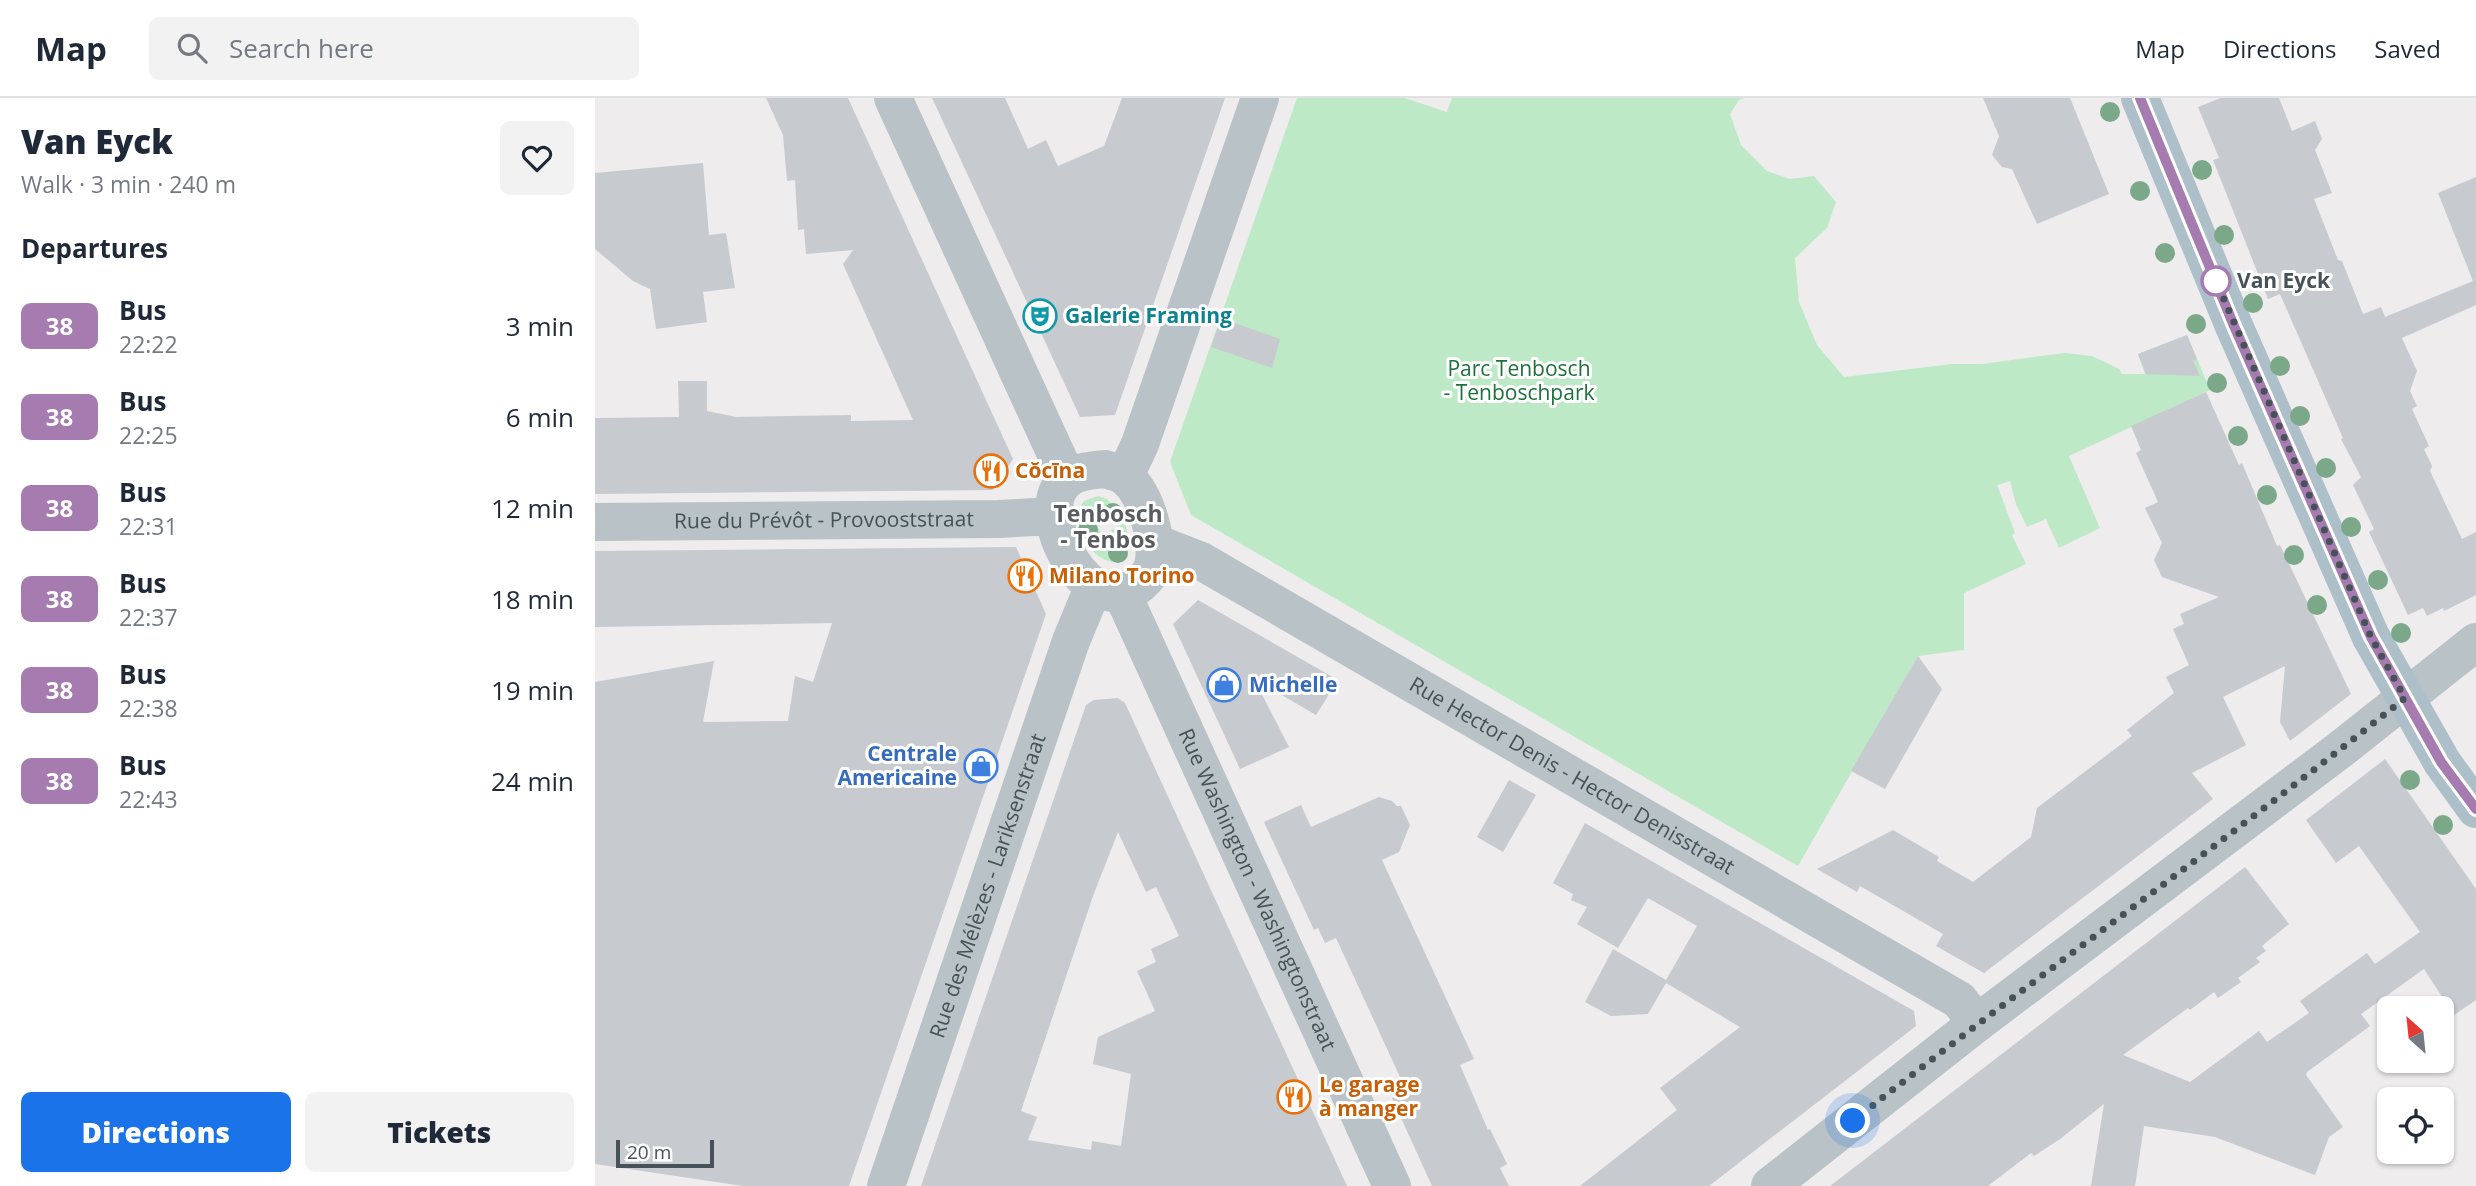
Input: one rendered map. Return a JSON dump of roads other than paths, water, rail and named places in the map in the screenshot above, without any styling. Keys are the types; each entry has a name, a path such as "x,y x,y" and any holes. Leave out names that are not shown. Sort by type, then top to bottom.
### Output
{"main road":[{"path":"2140,98 2234,326 2371,637 2441,762 2476,809"}],"street":[{"path":"893,98 1067,478"},
{"path":"1125,476 1140,444 1260,98"},
{"path":"1105,469 1125,476 1149,515 1155,543 1153,569 1140,584 1108,591 1075,568 1061,540 1054,516 1056,495 1067,478 1086,470 1105,469"},
{"name":"Rue du Prévôt - Provooststraat","path":"595,522 1054,516"},
{"name":"Rue Hector Denis - Hector Denisstraat","path":"1155,543 1201,561 1959,1000 1977,1023"},
{"name":"Rue des Mélèzes - Lariksenstraat","path":"886,1186 1071,641 1108,591"},
{"name":"Rue Washington - Washingtonstraat","path":"1108,591 1392,1186"},
{"path":"1770,1186 1977,1023 2341,749 2476,642"}],"place":[{"name":"Van Eyck","path":"2216,281"},
{"name":"Galerie Framing","path":"1040,316"},
{"name":"Cŏcīna","path":"991,471"},
{"name":"Milano Torino","path":"1025,576"},
{"name":"Michelle","path":"1224,685"},
{"name":"Centrale Americaine","path":"981,766"},
{"name":"Le garage à manger","path":"1294,1097"}],"district":[{"name":"Tenbosch - Tenbos","path":"1108,527"}],"park label":[{"name":"Parc Tenbosch - Tenboschpark","path":"1519,381"}]}
